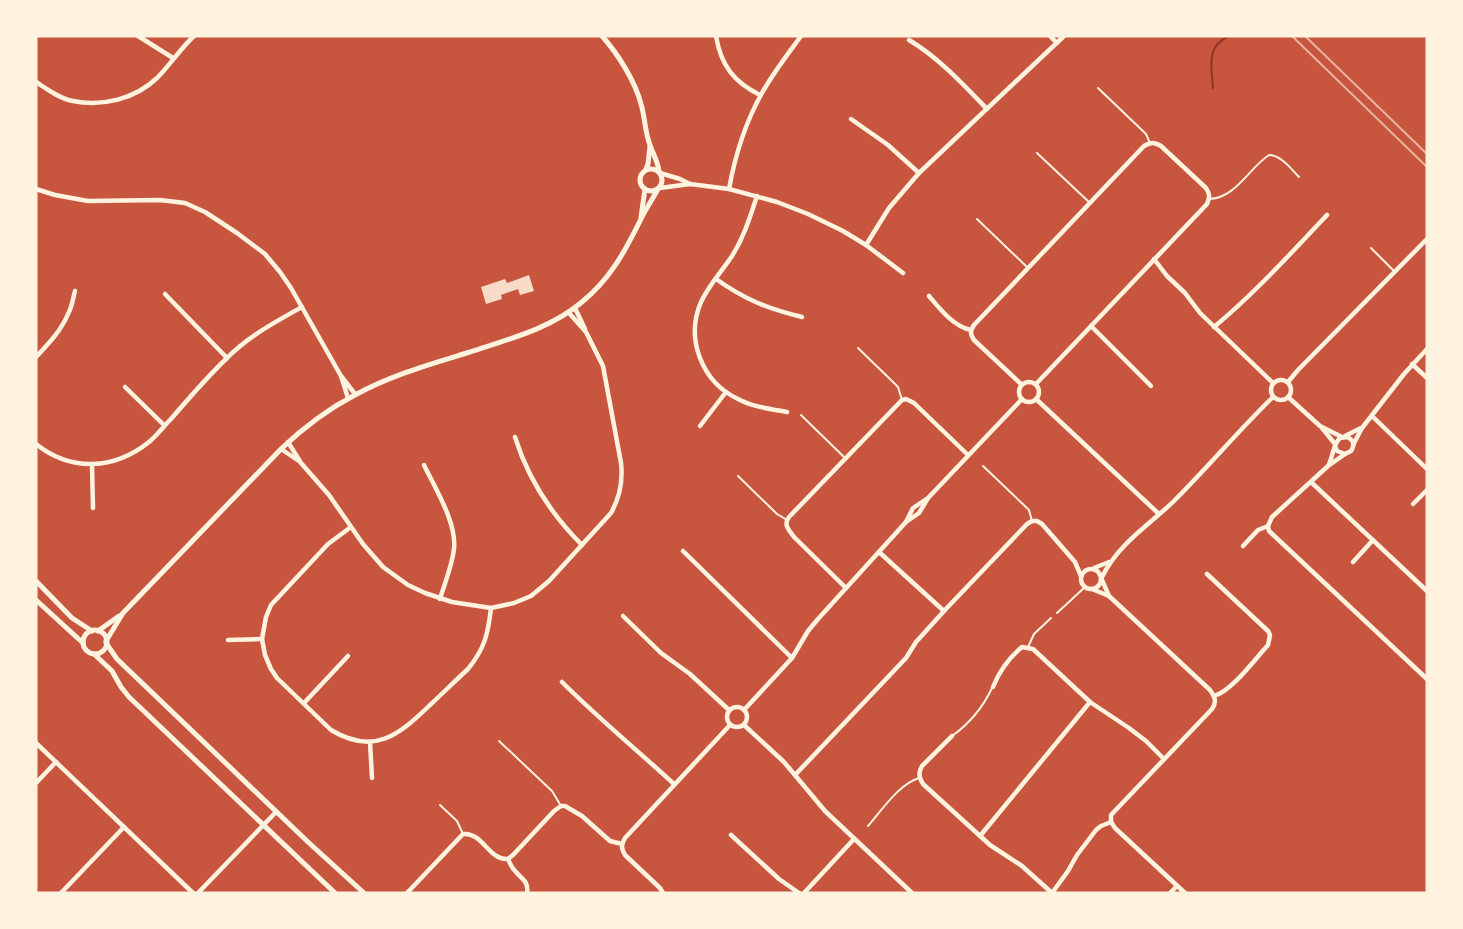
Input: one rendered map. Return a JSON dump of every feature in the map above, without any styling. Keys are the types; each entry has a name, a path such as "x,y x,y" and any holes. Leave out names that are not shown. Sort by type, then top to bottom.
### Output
{"street":[{"path":"138,36 173,58"},
{"path":"36,82 72,101 101,103 122,100 140,91 156,79 194,36"},
{"path":"83,644 86,634 95,631 123,613 281,449 312,422 355,394 406,373 538,330 569,313 593,293 623,255 663,181 650,145 641,103 626,69 614,49 602,36"},
{"path":"716,36 722,59 730,73 743,85 760,95"},
{"path":"729,189 740,143 760,95 801,36"},
{"path":"1050,36 1056,43"},
{"path":"866,245 897,197 919,173 1064,36"},
{"path":"909,40 941,63 987,109"},
{"path":"851,118 888,145 919,173"},
{"path":"1021,384 974,340 971,330 1144,146 1155,143 1161,146 1206,188 1210,195 1207,204 1036,384"},
{"path":"650,145 648,164 641,175 640,182 645,189 651,191 690,184"},
{"path":"645,171 651,168 690,184 729,189 757,196 808,214 866,245 903,273"},
{"path":"36,189 88,201 160,200 185,203 213,217 265,255 280,272 341,376 355,394"},
{"path":"641,219 645,189"},
{"path":"757,196 738,246 707,291 699,307 695,326 696,344 706,371 719,387 750,404 787,412"},
{"path":"1214,327 1238,308 1327,215"},
{"path":"1288,382 1427,239"},
{"path":"1154,259 1167,276 1185,292 1200,313 1273,382"},
{"path":"716,279 752,302 802,317"},
{"path":"36,357 60,329 69,313 75,291"},
{"path":"165,294 227,358"},
{"path":"929,296 958,325 971,330"},
{"path":"36,444 44,451 66,461 92,465 131,454 150,441 227,358 249,338 302,307"},
{"path":"288,442 301,463 329,495 363,544 383,567 408,585 440,599 491,608 514,603 531,596 549,581 611,513 617,501 623,476 606,376 598,354 575,308"},
{"path":"569,313 586,332"},
{"path":"1091,326 1151,386"},
{"path":"1427,349 1412,364 1362,428 1351,451 1328,466 1272,517 1268,526 1272,535 1427,679"},
{"path":"1412,364 1427,378"},
{"path":"341,376 348,398"},
{"path":"1278,379 1288,382 1291,388 1288,397 1283,400 1273,397 1270,392 1273,382 1278,379"},
{"path":"1028,381 1036,384 1039,390 1036,399 1030,402 1022,399 1018,393 1021,384 1028,381"},
{"path":"125,387 164,426"},
{"path":"700,426 726,392"},
{"path":"1092,589 1099,586 1109,562 1128,541 1174,501 1273,397"},
{"path":"1288,397 1320,426 1337,451 1346,454"},
{"path":"846,588 787,529 787,520 902,400 906,399 914,403 968,455"},
{"path":"744,710 792,658 808,631 906,522 913,508 928,498 1022,399"},
{"path":"1036,399 1159,514"},
{"path":"1372,416 1427,469"},
{"path":"1320,426 1350,438 1353,445"},
{"path":"1328,466 1338,439 1362,428"},
{"path":"515,437 540,494 558,519 582,545"},
{"path":"281,449 301,463"},
{"path":"92,465 93,508"},
{"path":"424,465 446,512 454,536 454,549 440,599"},
{"path":"1311,482 1427,591"},
{"path":"1413,504 1427,490"},
{"path":"796,774 906,658 916,642 1019,532 1032,521 1041,523 1076,562 1084,587 1109,596 1214,696 1214,706 1111,815 1111,822 1115,828 1185,893"},
{"path":"1243,546 1258,530 1268,526"},
{"path":"351,527 328,544 277,598 266,617 262,639 265,655 278,678 331,730 339,735 370,742 384,739 406,728 468,669 481,652 489,631 491,608"},
{"path":"1353,562 1373,540"},
{"path":"683,551 792,658"},
{"path":"879,552 944,611"},
{"path":"1358,557 1363,563"},
{"path":"1076,562 1099,571 1109,596"},
{"path":"1081,576 1084,571 1109,562"},
{"path":"1207,574 1268,631 1270,636 1268,645 1228,688 1214,696"},
{"path":"36,581 72,618 104,635 117,659 364,893"},
{"path":"36,600 83,644 87,651 94,654 112,671 129,697 335,893"},
{"path":"94,654 100,652 123,613"},
{"path":"623,616 661,653 690,674 729,710"},
{"path":"228,640 262,639"},
{"path":"993,687 997,678 1022,646 1033,649 1090,702 1146,741 1164,759"},
{"path":"304,703 348,656"},
{"path":"562,682 674,784"},
{"path":"980,836 1090,702"},
{"path":"735,707 744,710 747,716 744,725 738,728 729,725 726,719 729,710 735,707"},
{"path":"663,893 625,855 621,850 622,844 729,725"},
{"path":"744,725 796,774 825,811 912,893"},
{"path":"952,736 922,766 919,778 980,836 1022,866 1052,893 1096,830 1111,822"},
{"path":"370,742 372,778"},
{"path":"36,743 193,893"},
{"path":"36,783 56,762"},
{"path":"407,893 464,834 469,833 474,836 501,860 508,859 561,806 566,806 582,816 610,841 622,844"},
{"path":"198,893 276,812"},
{"path":"61,893 124,827"},
{"path":"731,835 779,879 799,893"},
{"path":"804,893 854,839"},
{"path":"508,859 515,872 527,884 527,893"},
{"path":"1170,893 1177,886"}],"lane":[{"path":"1098,88 1146,134 1150,143"},
{"path":"1037,153 1090,203"},
{"path":"1209,199 1225,195 1269,155 1279,158 1299,177"},
{"path":"977,219 1028,268"},
{"path":"1371,248 1395,272"},
{"path":"858,348 898,387 902,400"},
{"path":"801,415 846,458"},
{"path":"983,466 1029,510 1032,521"},
{"path":"738,477 777,514 787,520"},
{"path":"1057,613 1084,587"},
{"path":"1028,647 1034,634 1051,618"},
{"path":"952,736 968,723 993,687"},
{"path":"499,741 552,791 561,806"},
{"path":"868,826 899,790 919,778"},
{"path":"440,805 457,821 464,834"}],"building":[{"path":"529,275 534,291 520,295 518,289 501,295 502,299 486,304 481,287 505,279 507,283"}],"waterway":[{"path":"1213,88 1211,65 1213,51 1221,40 1229,36"}],"railway":[{"path":"1292,36 1427,167"},
{"path":"1305,36 1427,154"}]}
